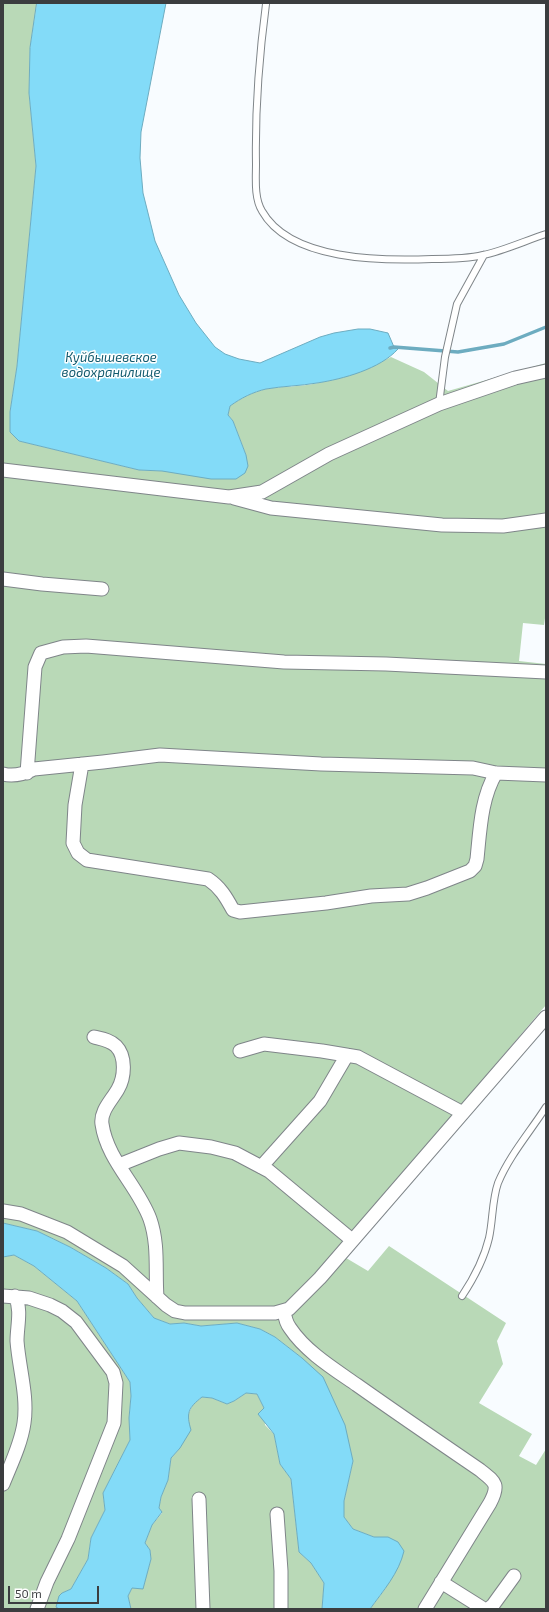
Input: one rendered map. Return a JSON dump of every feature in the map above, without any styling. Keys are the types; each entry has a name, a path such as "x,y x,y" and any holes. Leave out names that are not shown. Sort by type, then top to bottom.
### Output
{"street":[{"path":"229,497 262,492 330,454 439,404 515,378 546,371"},
{"path":"3,470 229,497 271,508 442,525 502,526 546,520"},
{"path":"3,579 102,589"},
{"path":"27,773 35,667 41,653 63,648 86,646 284,662 386,664 546,672"},
{"path":"3,774 10,776 27,773 34,769 160,754 321,764 473,768 496,773 546,775"},
{"path":"82,764 75,805 73,843 78,853 83,858 87,860 208,879 216,884 223,892 233,910 240,912 326,903 371,896 408,894 470,871 475,866 477,859 485,798 496,773"},
{"path":"3,1211 21,1214 67,1232 123,1266 175,1311 185,1313 275,1313 284,1311 289,1309 320,1278 546,1017"},
{"path":"94,1037 108,1040 116,1046 122,1056 123,1069 121,1083 107,1106 102,1118 107,1142 119,1165 139,1195 150,1219 157,1256 157,1297"},
{"path":"240,1051 264,1044 358,1057 463,1113"},
{"path":"261,1167 320,1100 347,1055"},
{"path":"119,1165 159,1149 179,1143 223,1149 235,1153 269,1171 352,1240"},
{"path":"3,1484 17,1448 24,1423 25,1412 23,1381 18,1347 19,1303 9,1296"},
{"path":"9,1296 29,1298 50,1305 62,1311 76,1322 113,1372 116,1383 114,1423 68,1539 47,1582 37,1609"},
{"path":"284,1311 285,1321 296,1336 333,1368 480,1470 493,1481 496,1487 495,1493 425,1609"},
{"path":"199,1499 202,1609"},
{"path":"277,1514 281,1571 281,1609"},
{"path":"488,1609 514,1576"},
{"path":"441,1582 484,1609"}],"lane":[{"path":"266,4 258,64 256,190 261,210 273,226 300,243 349,257 398,261 451,259 484,255 546,234"},
{"path":"439,404 445,357 457,304 484,255"},
{"path":"462,1296 475,1275 484,1255 489,1237 498,1185 505,1168 546,1108"}],"green space":[{"path":"3,3 37,3 30,48 29,93 36,166 17,366 10,412 11,432 19,441 139,470 162,471 246,455 233,421 228,415 230,406 238,400 261,390 312,384 337,379 355,373 391,357 424,372 448,391 546,363 546,611 544,625 523,623 519,661 546,664 546,1005 336,1252 368,1271 389,1246 506,1323 497,1341 503,1364 479,1403 532,1434 519,1456 536,1465 546,1449 546,1609 370,1609 385,1589 388,1538 374,1537 353,1529 344,1517 344,1501 353,1461 302,1358 275,1337 260,1329 237,1323 201,1326 184,1323 170,1324 154,1318 137,1298 128,1284 106,1268 70,1247 37,1231 3,1223"},
{"path":"14,1255 34,1266 77,1301 130,1382 130,1440 103,1493 105,1510 91,1538 88,1559 71,1589 62,1593 56,1607 59,1609 3,1609 3,1257"},
{"path":"246,1393 257,1394 264,1408 265,1425 274,1434 280,1464 291,1479 299,1552 311,1563 324,1583 322,1609 131,1609 128,1596 132,1588 143,1588 151,1559 150,1550 145,1543 152,1525 162,1513 159,1508 161,1497 168,1480 171,1458 180,1448 187,1417 193,1404 202,1397 212,1398 227,1404"}],"water":[{"name":"Куйбышевское водохранилище","path":"37,3 166,3 141,132 140,158 143,193 155,241 179,295 196,323 215,347 225,354 239,359 260,363 320,337 358,329 370,329 388,333 394,347 398,349 381,362 349,376 311,384 266,389 238,400 230,406 228,415 233,421 246,455 248,466 245,473 236,479 211,479 162,471 139,470 19,441 10,432 10,412 17,366 36,166 29,93 30,48"},
{"path":"3,1223 37,1231 70,1247 106,1268 128,1284 137,1298 154,1318 170,1324 184,1323 201,1326 237,1323 260,1329 275,1337 323,1377 345,1425 353,1461 344,1501 344,1517 353,1529 374,1537 388,1537 398,1542 404,1551 402,1559 394,1574 370,1609 322,1609 324,1583 311,1563 299,1552 291,1479 280,1464 274,1434 258,1414 264,1408 257,1394 246,1393 227,1404 212,1398 202,1397 189,1411 191,1430 180,1448 171,1458 168,1480 161,1497 159,1508 162,1512 152,1525 145,1543 150,1550 151,1559 143,1589 132,1588 128,1596 131,1609 59,1609 56,1607 59,1596 71,1589 88,1559 91,1538 105,1510 103,1493 130,1440 130,1382 77,1301 34,1266 14,1255 3,1257"}],"waterway":[{"path":"390,348 394,347 458,352 504,344 546,327"}]}
